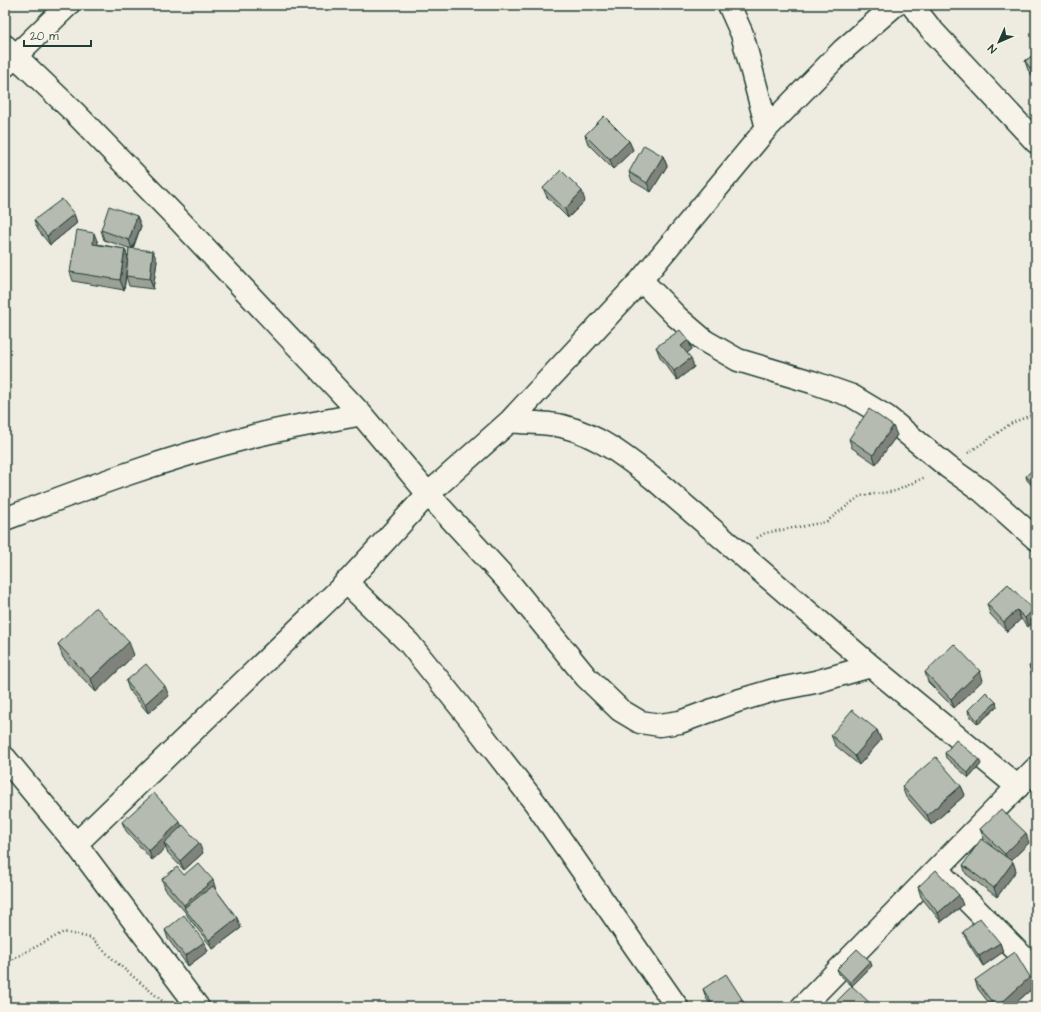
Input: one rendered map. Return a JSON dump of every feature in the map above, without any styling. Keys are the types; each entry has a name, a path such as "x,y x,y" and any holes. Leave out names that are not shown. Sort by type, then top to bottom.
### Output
{"street":[{"path":"68,5 8,56 74,112 180,221 361,414 428,494 507,580 586,676 620,710 640,722 660,725 680,722 737,701 774,690 814,682 872,666"},
{"path":"729,5 742,34 767,128"},
{"path":"76,844 346,582 428,494 510,421 641,280 767,128 843,50 895,5"},
{"path":"912,5 930,28 1036,142"},
{"path":"641,280 677,317 705,341 738,360 812,382 852,396 887,417 948,467 982,491 1036,539"},
{"path":"5,519 74,492 149,466 251,436 361,414"},
{"path":"510,421 560,426 576,430 600,440 622,454 872,666 1018,787"},
{"path":"346,582 409,643 481,732 536,804 677,1007"},
{"path":"5,758 76,844 198,1007"},
{"path":"802,1007 1036,768"},
{"path":"937,870 1036,970"}],"path":[{"path":"738,551 765,533 826,522 860,496 896,491 948,467 1012,423 1036,414"},
{"path":"5,963 64,932 91,938 117,963 169,1007"}],"building":[{"path":"1036,53 1036,76 1025,61"},
{"path":"604,116 629,141 610,160 585,135"},
{"path":"644,145 663,156 647,183 629,172"},
{"path":"561,170 582,191 565,209 543,188"},
{"path":"62,199 74,214 47,236 34,220"},
{"path":"109,206 137,216 129,240 101,230"},
{"path":"77,230 94,233 93,244 125,249 120,280 70,272"},
{"path":"129,248 153,251 150,279 126,276"},
{"path":"680,330 688,340 681,346 691,358 674,371 656,347"},
{"path":"869,409 893,426 873,455 849,439"},
{"path":"1036,466 1036,487 1026,476"},
{"path":"1008,584 1033,610 1025,618 1017,610 1004,622 987,604"},
{"path":"96,607 129,642 91,679 58,644"},
{"path":"954,644 980,671 951,699 925,672"},
{"path":"1036,659 1036,673 1029,666"},
{"path":"146,664 165,686 145,704 126,681"},
{"path":"986,692 996,702 977,720 968,710"},
{"path":"852,710 877,730 855,756 831,735"},
{"path":"956,740 979,759 968,773 945,753"},
{"path":"936,757 961,786 927,815 902,786"},
{"path":"154,793 180,822 149,851 122,822"},
{"path":"1001,809 1026,833 1005,854 980,829"},
{"path":"183,825 199,843 180,861 164,843"},
{"path":"981,839 1013,862 994,888 963,865"},
{"path":"198,863 213,880 184,905 162,879 177,867 184,875"},
{"path":"936,870 959,895 938,913 918,887"},
{"path":"213,886 237,918 209,940 184,908"},
{"path":"184,915 204,942 185,956 165,930"},
{"path":"980,918 1000,943 979,956 963,932"},
{"path":"857,949 870,961 850,982 837,969"},
{"path":"1015,952 1030,977 996,1007 975,980"},
{"path":"726,974 742,999 730,1007 714,1007 703,989"},
{"path":"852,986 874,1007 834,1007 833,1005"},
{"path":"807,1003 810,1007 802,1007"},
{"path":"358,1004 361,1007 354,1007"}]}
